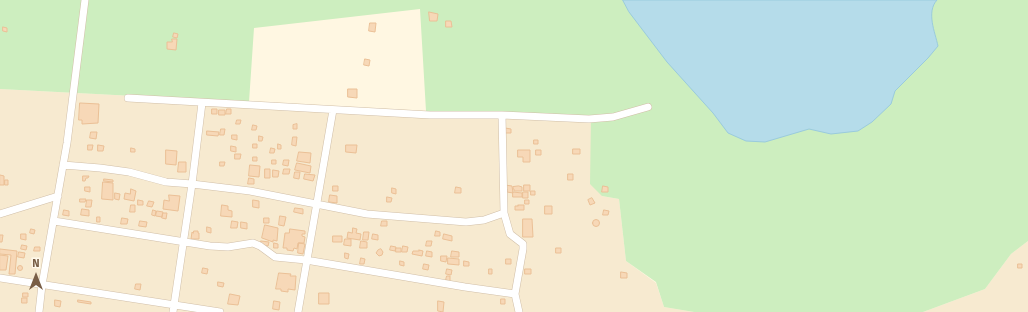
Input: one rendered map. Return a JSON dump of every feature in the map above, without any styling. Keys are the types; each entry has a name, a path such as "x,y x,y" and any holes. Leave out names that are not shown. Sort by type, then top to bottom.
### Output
{"street":[{"path":"39,312 42,285 67,143 84,0"},
{"path":"128,98 430,115 502,115 589,119 613,116 648,108"},
{"path":"174,309 202,103"},
{"path":"298,312 333,110"},
{"path":"502,115 504,213 510,234 523,244 515,294 519,312"},
{"path":"63,165 129,172 166,182 250,191 367,214 466,222 484,220 504,213"},
{"path":"0,214 58,196"},
{"path":"54,221 210,246 228,247 253,243 260,246 275,257 306,260 515,294"},
{"path":"0,278 174,309 220,312"}],"shaded area":[{"path":"0,89 445,112 591,116 602,196 619,199 626,261 656,283 664,307 694,312 0,312"},
{"path":"1028,241 1028,312 923,312 985,289 1011,254"}],"green space":[{"path":"0,0 1028,0 1028,241 1011,254 985,289 923,312 694,312 664,307 656,282 626,261 619,199 602,196 590,184 591,116 426,111 420,9 254,28 249,102 0,89"}],"water":[{"path":"623,0 937,0 932,10 932,22 938,46 895,91 891,104 872,122 858,131 831,134 809,129 765,142 746,141 728,133 713,113 667,62 629,12"}],"building":[{"path":"429,12 438,14 437,21 430,21"},
{"path":"446,21 451,21 452,27 446,27"},
{"path":"370,23 376,23 375,32 369,31"},
{"path":"3,27 7,28 7,32 3,31"},
{"path":"174,33 178,34 177,38 173,37"},
{"path":"172,39 177,39 176,50 167,49 167,42 172,42"},
{"path":"365,59 370,60 369,66 364,65"},
{"path":"348,89 357,89 357,98 348,97"},
{"path":"80,103 99,104 98,123 82,124 82,120 79,120"},
{"path":"212,109 217,109 217,114 212,114"},
{"path":"227,109 231,109 231,114 226,114"},
{"path":"219,110 225,110 225,115 219,115"},
{"path":"237,120 241,120 240,124 236,124"},
{"path":"297,124 297,129 293,129 293,125"},
{"path":"253,125 257,126 256,130 252,130"},
{"path":"505,128 511,129 511,133 505,133"},
{"path":"221,129 225,129 224,135 220,135"},
{"path":"207,131 219,132 218,136 207,135"},
{"path":"91,132 97,132 96,139 90,138"},
{"path":"232,135 237,135 237,140 232,139"},
{"path":"259,136 263,137 262,141 259,141"},
{"path":"293,137 297,137 296,146 292,145"},
{"path":"534,140 538,140 538,144 534,144"},
{"path":"253,144 257,144 257,148 253,148"},
{"path":"278,144 281,145 281,149 278,149"},
{"path":"88,145 93,145 92,150 88,150"},
{"path":"98,145 104,146 103,151 98,151"},
{"path":"346,145 357,145 356,153 346,152"},
{"path":"231,146 236,147 236,152 231,151"},
{"path":"131,148 135,149 135,152 131,152"},
{"path":"271,148 275,149 274,153 270,153"},
{"path":"573,149 580,149 580,154 573,154"},
{"path":"166,150 177,151 176,165 166,164"},
{"path":"518,150 530,150 530,162 523,162 523,157 518,157"},
{"path":"536,150 541,150 541,155 536,155"},
{"path":"299,152 311,153 310,163 297,161"},
{"path":"235,154 241,154 240,159 235,159"},
{"path":"253,157 257,157 257,161 253,161"},
{"path":"272,160 276,160 276,164 272,164"},
{"path":"284,160 289,160 288,166 283,165"},
{"path":"179,162 186,162 186,172 178,172"},
{"path":"220,162 225,162 224,166 220,166"},
{"path":"297,163 311,166 310,173 295,170"},
{"path":"250,165 260,166 259,177 249,176"},
{"path":"265,169 270,169 270,178 265,178"},
{"path":"284,169 290,169 289,174 283,174"},
{"path":"273,170 279,171 278,177 273,177"},
{"path":"295,172 300,172 299,179 294,178"},
{"path":"305,174 315,175 313,181 304,179"},
{"path":"568,174 573,174 573,180 568,180"},
{"path":"0,175 4,176 4,185 0,185"},
{"path":"83,176 89,176 85,181 83,181"},
{"path":"249,178 254,179 254,184 248,184"},
{"path":"104,179 113,180 113,182 104,181"},
{"path":"5,180 8,180 8,185 5,185"},
{"path":"103,182 113,183 113,200 102,199"},
{"path":"505,185 512,186 513,193 507,192"},
{"path":"524,185 530,185 530,191 524,191"},
{"path":"333,186 338,186 338,191 333,191"},
{"path":"603,186 608,187 608,192 602,192"},
{"path":"85,187 90,187 90,192 85,191"},
{"path":"456,187 461,188 461,193 455,193"},
{"path":"513,187 522,187 522,191 514,191"},
{"path":"392,188 396,189 396,194 392,193"},
{"path":"131,189 136,191 134,201 124,199 125,193 130,194"},
{"path":"531,191 535,191 535,195 531,195"},
{"path":"513,192 522,193 522,197 513,197"},
{"path":"523,192 528,192 528,198 523,198"},
{"path":"115,193 120,194 119,200 115,199"},
{"path":"169,195 180,196 178,211 163,209 164,200 169,201"},
{"path":"330,195 337,196 337,203 329,202"},
{"path":"387,197 392,198 391,202 387,202"},
{"path":"592,198 595,203 590,205 588,200"},
{"path":"80,199 86,199 85,202 80,202"},
{"path":"87,200 92,200 91,207 86,207"},
{"path":"138,200 143,201 143,205 138,205"},
{"path":"253,200 259,201 259,208 253,207"},
{"path":"525,200 529,200 529,204 525,204"},
{"path":"149,201 154,202 152,207 147,206"},
{"path":"131,205 135,205 135,212 130,212"},
{"path":"222,205 228,206 228,210 232,211 232,217 221,216"},
{"path":"524,205 524,210 515,210 515,206"},
{"path":"545,206 552,206 552,214 545,214"},
{"path":"295,208 303,209 303,214 294,212"},
{"path":"82,209 89,210 89,216 81,215"},
{"path":"64,210 69,211 69,216 63,215"},
{"path":"153,210 156,211 155,216 152,215"},
{"path":"604,210 609,211 608,215 603,215"},
{"path":"157,211 163,212 162,217 156,216"},
{"path":"163,213 167,213 166,219 162,218"},
{"path":"280,216 286,217 284,226 279,225"},
{"path":"97,217 100,217 100,222 97,222"},
{"path":"122,218 128,219 127,224 121,224"},
{"path":"264,218 269,218 269,223 264,223"},
{"path":"523,219 532,219 533,237 523,237"},
{"path":"596,220 599,223 596,226 593,223"},
{"path":"140,221 147,222 146,227 139,226"},
{"path":"232,221 238,222 237,228 231,228"},
{"path":"382,221 387,221 387,226 381,226"},
{"path":"241,222 247,223 247,229 241,228"},
{"path":"265,225 278,228 277,241 273,240 273,242 262,238"},
{"path":"207,227 211,228 211,233 207,232"},
{"path":"353,228 357,229 356,233 361,234 360,240 347,238 348,232 352,233"},
{"path":"31,229 35,230 34,234 30,233"},
{"path":"290,229 305,231 305,234 302,234 302,236 305,237 304,243 298,243 297,249 294,248 293,251 283,248 285,233 289,233"},
{"path":"194,231 198,231 199,239 191,239 192,232 193,233"},
{"path":"436,231 440,232 440,236 435,236"},
{"path":"364,232 369,232 368,240 363,240"},
{"path":"21,234 26,234 26,240 21,239"},
{"path":"373,234 378,235 378,240 372,239"},
{"path":"444,234 452,236 452,241 443,239"},
{"path":"0,235 3,235 2,242 0,242"},
{"path":"333,236 342,236 342,242 333,242"},
{"path":"345,239 351,239 351,246 344,245"},
{"path":"261,241 269,242 268,246 261,245"},
{"path":"361,241 367,242 367,248 360,248"},
{"path":"427,241 432,241 431,246 426,246"},
{"path":"274,243 278,244 278,248 274,248"},
{"path":"299,243 305,244 303,254 298,253"},
{"path":"22,245 27,246 26,250 21,249"},
{"path":"391,246 396,247 395,251 390,250"},
{"path":"403,246 408,247 407,252 402,252"},
{"path":"35,247 40,247 40,251 34,251"},
{"path":"396,248 401,248 401,252 396,252"},
{"path":"556,248 561,248 561,253 556,253"},
{"path":"0,249 17,251 15,274 9,274 11,255 0,254"},
{"path":"381,249 383,252 382,255 379,256 376,253"},
{"path":"413,251 423,251 422,256 412,254"},
{"path":"427,251 432,252 432,257 426,256"},
{"path":"452,251 459,252 459,257 451,257"},
{"path":"19,252 25,253 24,258 18,257"},
{"path":"345,253 349,254 348,259 345,258"},
{"path":"0,255 8,256 6,270 0,270"},
{"path":"441,256 447,256 446,262 441,261"},
{"path":"361,258 365,259 364,264 360,264"},
{"path":"448,258 459,259 459,265 448,264"},
{"path":"34,259 38,260 37,268 32,268"},
{"path":"506,259 511,259 511,264 506,264"},
{"path":"400,261 404,262 404,266 400,265"},
{"path":"464,261 469,262 469,266 464,266"},
{"path":"424,264 429,265 428,270 423,269"},
{"path":"1018,264 1022,264 1022,268 1018,268"},
{"path":"18,266 22,266 22,270 18,270"},
{"path":"203,268 208,269 207,274 202,273"},
{"path":"447,269 452,270 451,275 446,274"},
{"path":"489,269 492,269 492,274 489,274"},
{"path":"525,269 531,269 531,274 525,274"},
{"path":"621,272 627,273 627,278 621,278"},
{"path":"279,273 296,276 295,290 288,289 288,292 281,291 281,289 276,289"},
{"path":"447,276 450,276 450,281 446,280"},
{"path":"218,282 224,283 223,287 218,286"},
{"path":"136,284 141,284 140,290 135,289"},
{"path":"23,293 28,293 28,297 23,297"},
{"path":"319,293 329,293 329,304 319,304"},
{"path":"230,294 240,296 238,305 228,304"},
{"path":"22,298 27,298 27,303 22,303"},
{"path":"501,299 505,299 505,304 501,304"},
{"path":"55,300 61,301 60,307 55,306"},
{"path":"78,300 91,302 91,304 78,302"},
{"path":"274,301 280,302 279,310 273,309"},
{"path":"438,301 444,302 443,312 438,311"}]}
